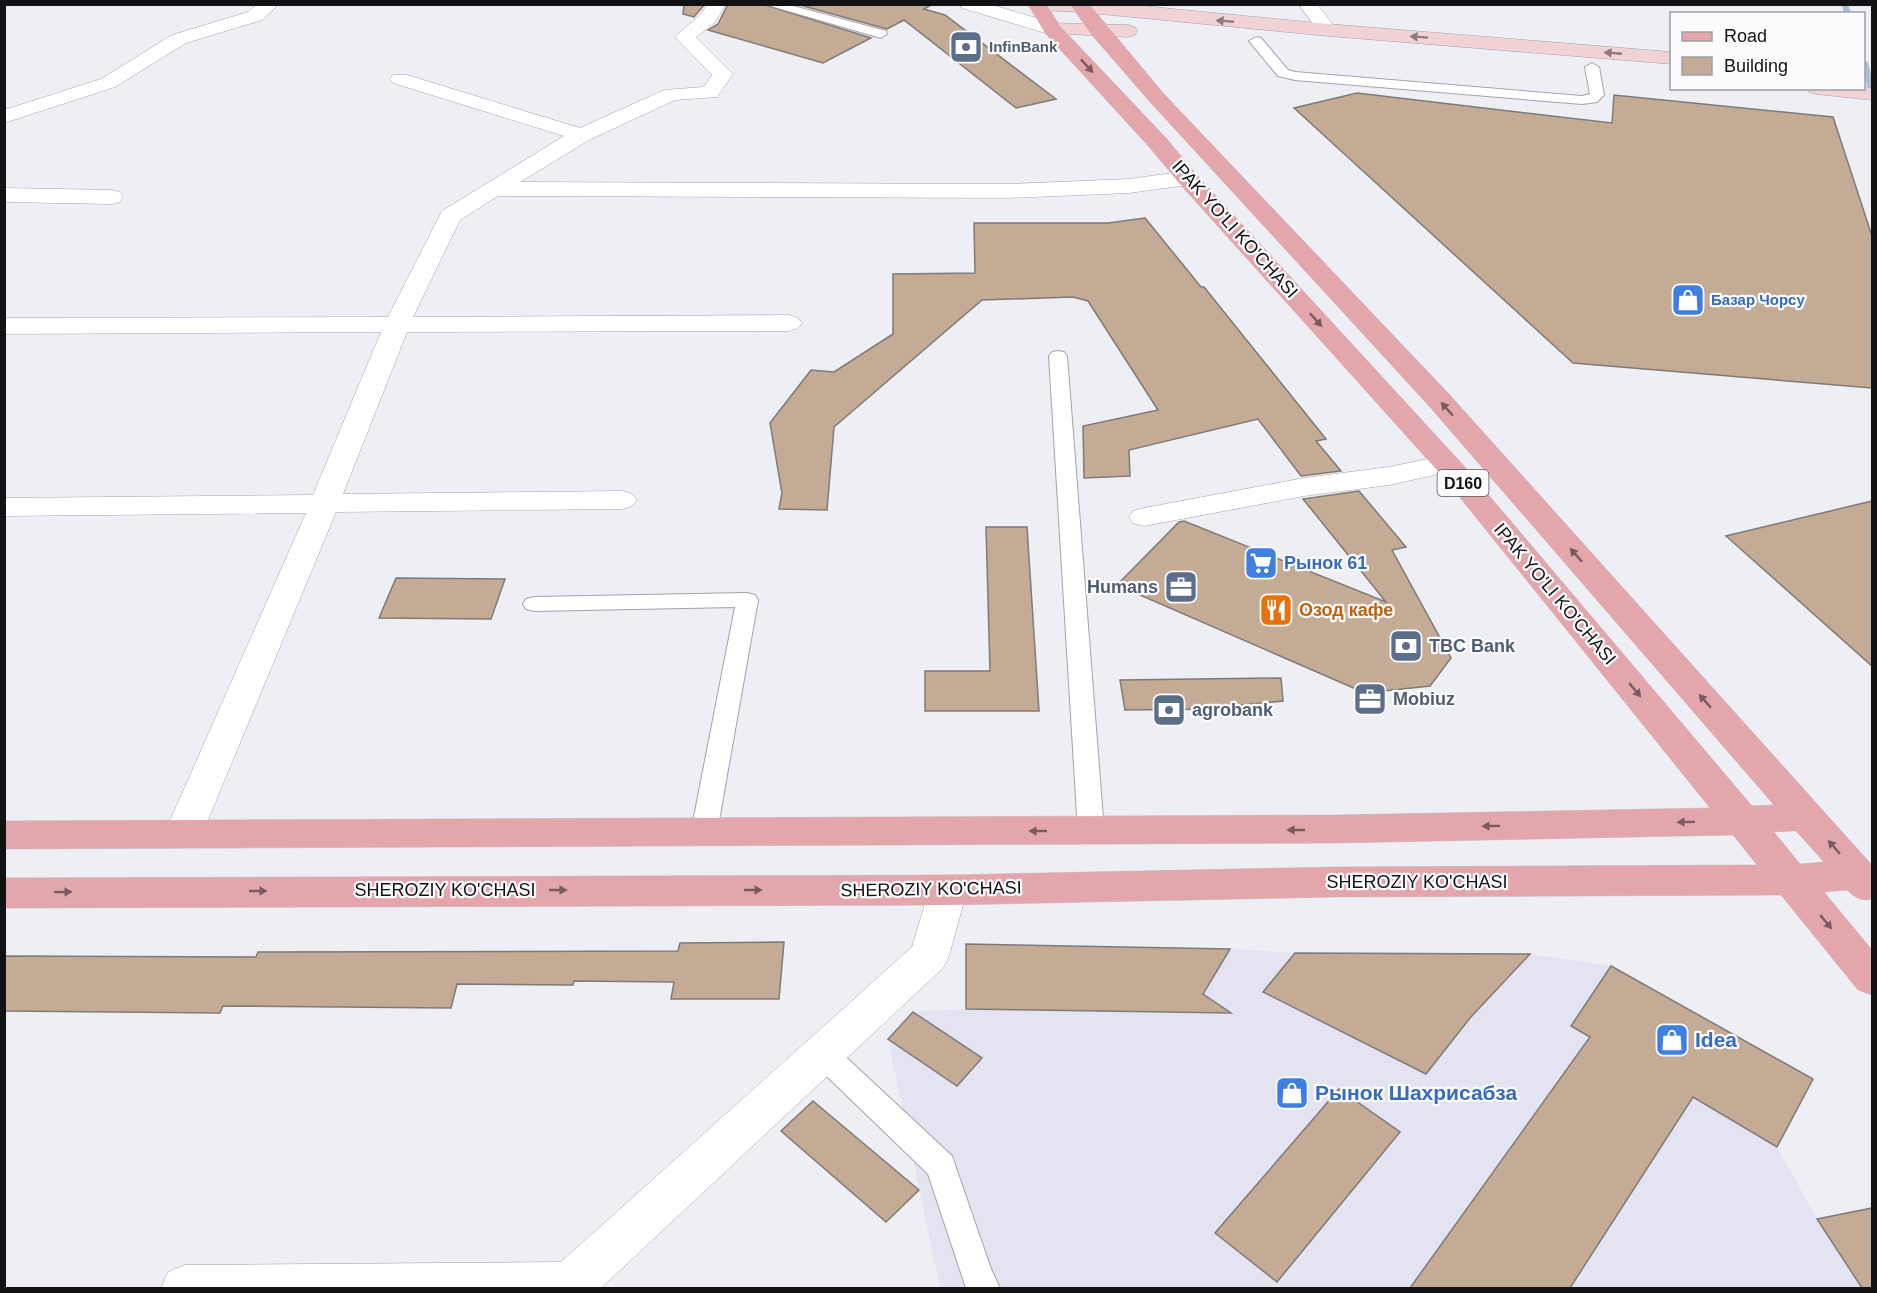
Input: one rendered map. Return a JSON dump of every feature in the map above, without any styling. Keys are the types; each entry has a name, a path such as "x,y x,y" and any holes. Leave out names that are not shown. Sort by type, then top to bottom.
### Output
{"main road":[{"path":"1041,11 1080,5 1328,30 1670,58"},
{"name":"IPAK YO'LI KO'CHASI","path":"1080,5 1098,30 1165,107 1439,400 1865,883"},
{"path":"1041,11 1098,30 1143,31"},
{"name":"IPAK YO'LI KO'CHASI","path":"1041,11 1187,178 1447,464 1872,978"},
{"path":"1177,34 1670,74"},
{"path":"1832,90 1872,94"},
{"path":"4,835 184,832 1335,830 1743,821 1807,816"},
{"name":"SHEROZIY KO'CHASI","path":"4,893 948,890 1335,882 1792,880 1865,883"}],"street":[{"path":"184,832 324,505 397,324 428,256 450,216 490,189 581,135 671,94 710,93 723,74 685,37 708,18 717,4"},
{"path":"968,4 1041,11"},
{"path":"1307,4 1328,30"},
{"path":"4,117 108,83 179,39 255,16 265,5"},
{"path":"400,79 581,135"},
{"path":"490,189 1007,191 1130,186 1187,178"},
{"path":"4,195 112,197"},
{"path":"4,326 789,323"},
{"path":"1144,517 1304,487 1389,476 1447,464"},
{"path":"4,507 622,500"},
{"path":"185,1288 569,1287 929,956 948,890"}],"lane":[{"path":"770,4 881,34"},
{"path":"1256,41 1283,72 1295,76 1582,100 1592,99 1597,95 1592,67"},
{"path":"1058,356 1091,831"},
{"path":"534,604 747,600 704,831"},
{"path":"823,1054 941,1166 977,1276 984,1288"}],"shaded area":[{"name":"Рынок Шахрисабза","path":"966,944 1234,949 1295,953 1530,954 1611,966 1571,1026 1777,1147 1817,1219 1868,1288 940,1288 888,1039 913,1012 966,1009"}],"building":[{"path":"684,4 705,4 694,17 683,14"},
{"path":"728,4 762,4 871,38 823,63 708,30 718,24"},
{"path":"796,4 933,4 924,9 945,15 1056,99 1016,108 904,20 887,29"},
{"name":"Базар Чорсу","path":"1357,93 1612,123 1614,95 1833,117 1872,236 1872,388 1573,363 1294,108"},
{"path":"1145,218 1201,287 1204,287 1326,439 1316,441 1341,471 1301,476 1258,419 1129,450 1130,476 1084,478 1083,426 1158,410 1088,301 1073,297 982,300 834,427 827,510 779,509 782,493 770,423 811,370 834,372 893,334 893,274 975,273 974,223 1108,223"},
{"path":"1359,491 1406,547 1392,550 1451,658 1430,686 1365,693 1117,585 1179,522 1184,521 1386,602 1303,499"},
{"path":"1872,501 1872,666 1726,536"},
{"path":"986,527 1027,527 1039,711 925,711 925,671 990,671"},
{"path":"396,578 505,579 491,619 379,618"},
{"path":"1281,678 1283,701 1218,707 1218,709 1125,710 1120,680"},
{"path":"784,942 779,999 671,999 674,982 574,981 573,985 457,984 451,1008 223,1006 220,1013 4,1011 4,956 256,957 258,952 678,951 680,943"},
{"path":"966,944 1230,949 1203,994 1231,1013 966,1009"},
{"path":"1295,953 1530,954 1470,1018 1426,1074 1263,992"},
{"path":"1611,966 1813,1079 1777,1147 1693,1097 1570,1288 1410,1288 1590,1037 1571,1026"},
{"path":"913,1012 982,1058 957,1086 888,1039"},
{"path":"1339,1089 1400,1132 1277,1282 1215,1233"},
{"path":"813,1101 919,1190 886,1222 781,1131"},
{"path":"1872,1208 1872,1288 1862,1288 1817,1219"}],"waterway":[{"path":"1845,4 1847,12"},
{"path":"1865,66 1872,90"}],"place":[{"name":"InfinBank","path":"966,47"},
{"name":"Базар Чорсу","path":"1688,300"},
{"name":"Рынок 61","path":"1261,563"},
{"name":"Humans","path":"1181,587"},
{"name":"Озод кафе","path":"1276,610"},
{"name":"TBC Bank","path":"1406,646"},
{"name":"Mobiuz","path":"1370,699"},
{"name":"agrobank","path":"1169,710"},
{"name":"Idea","path":"1672,1040"},
{"name":"Рынок Шахрисабза","path":"1292,1093"}]}
